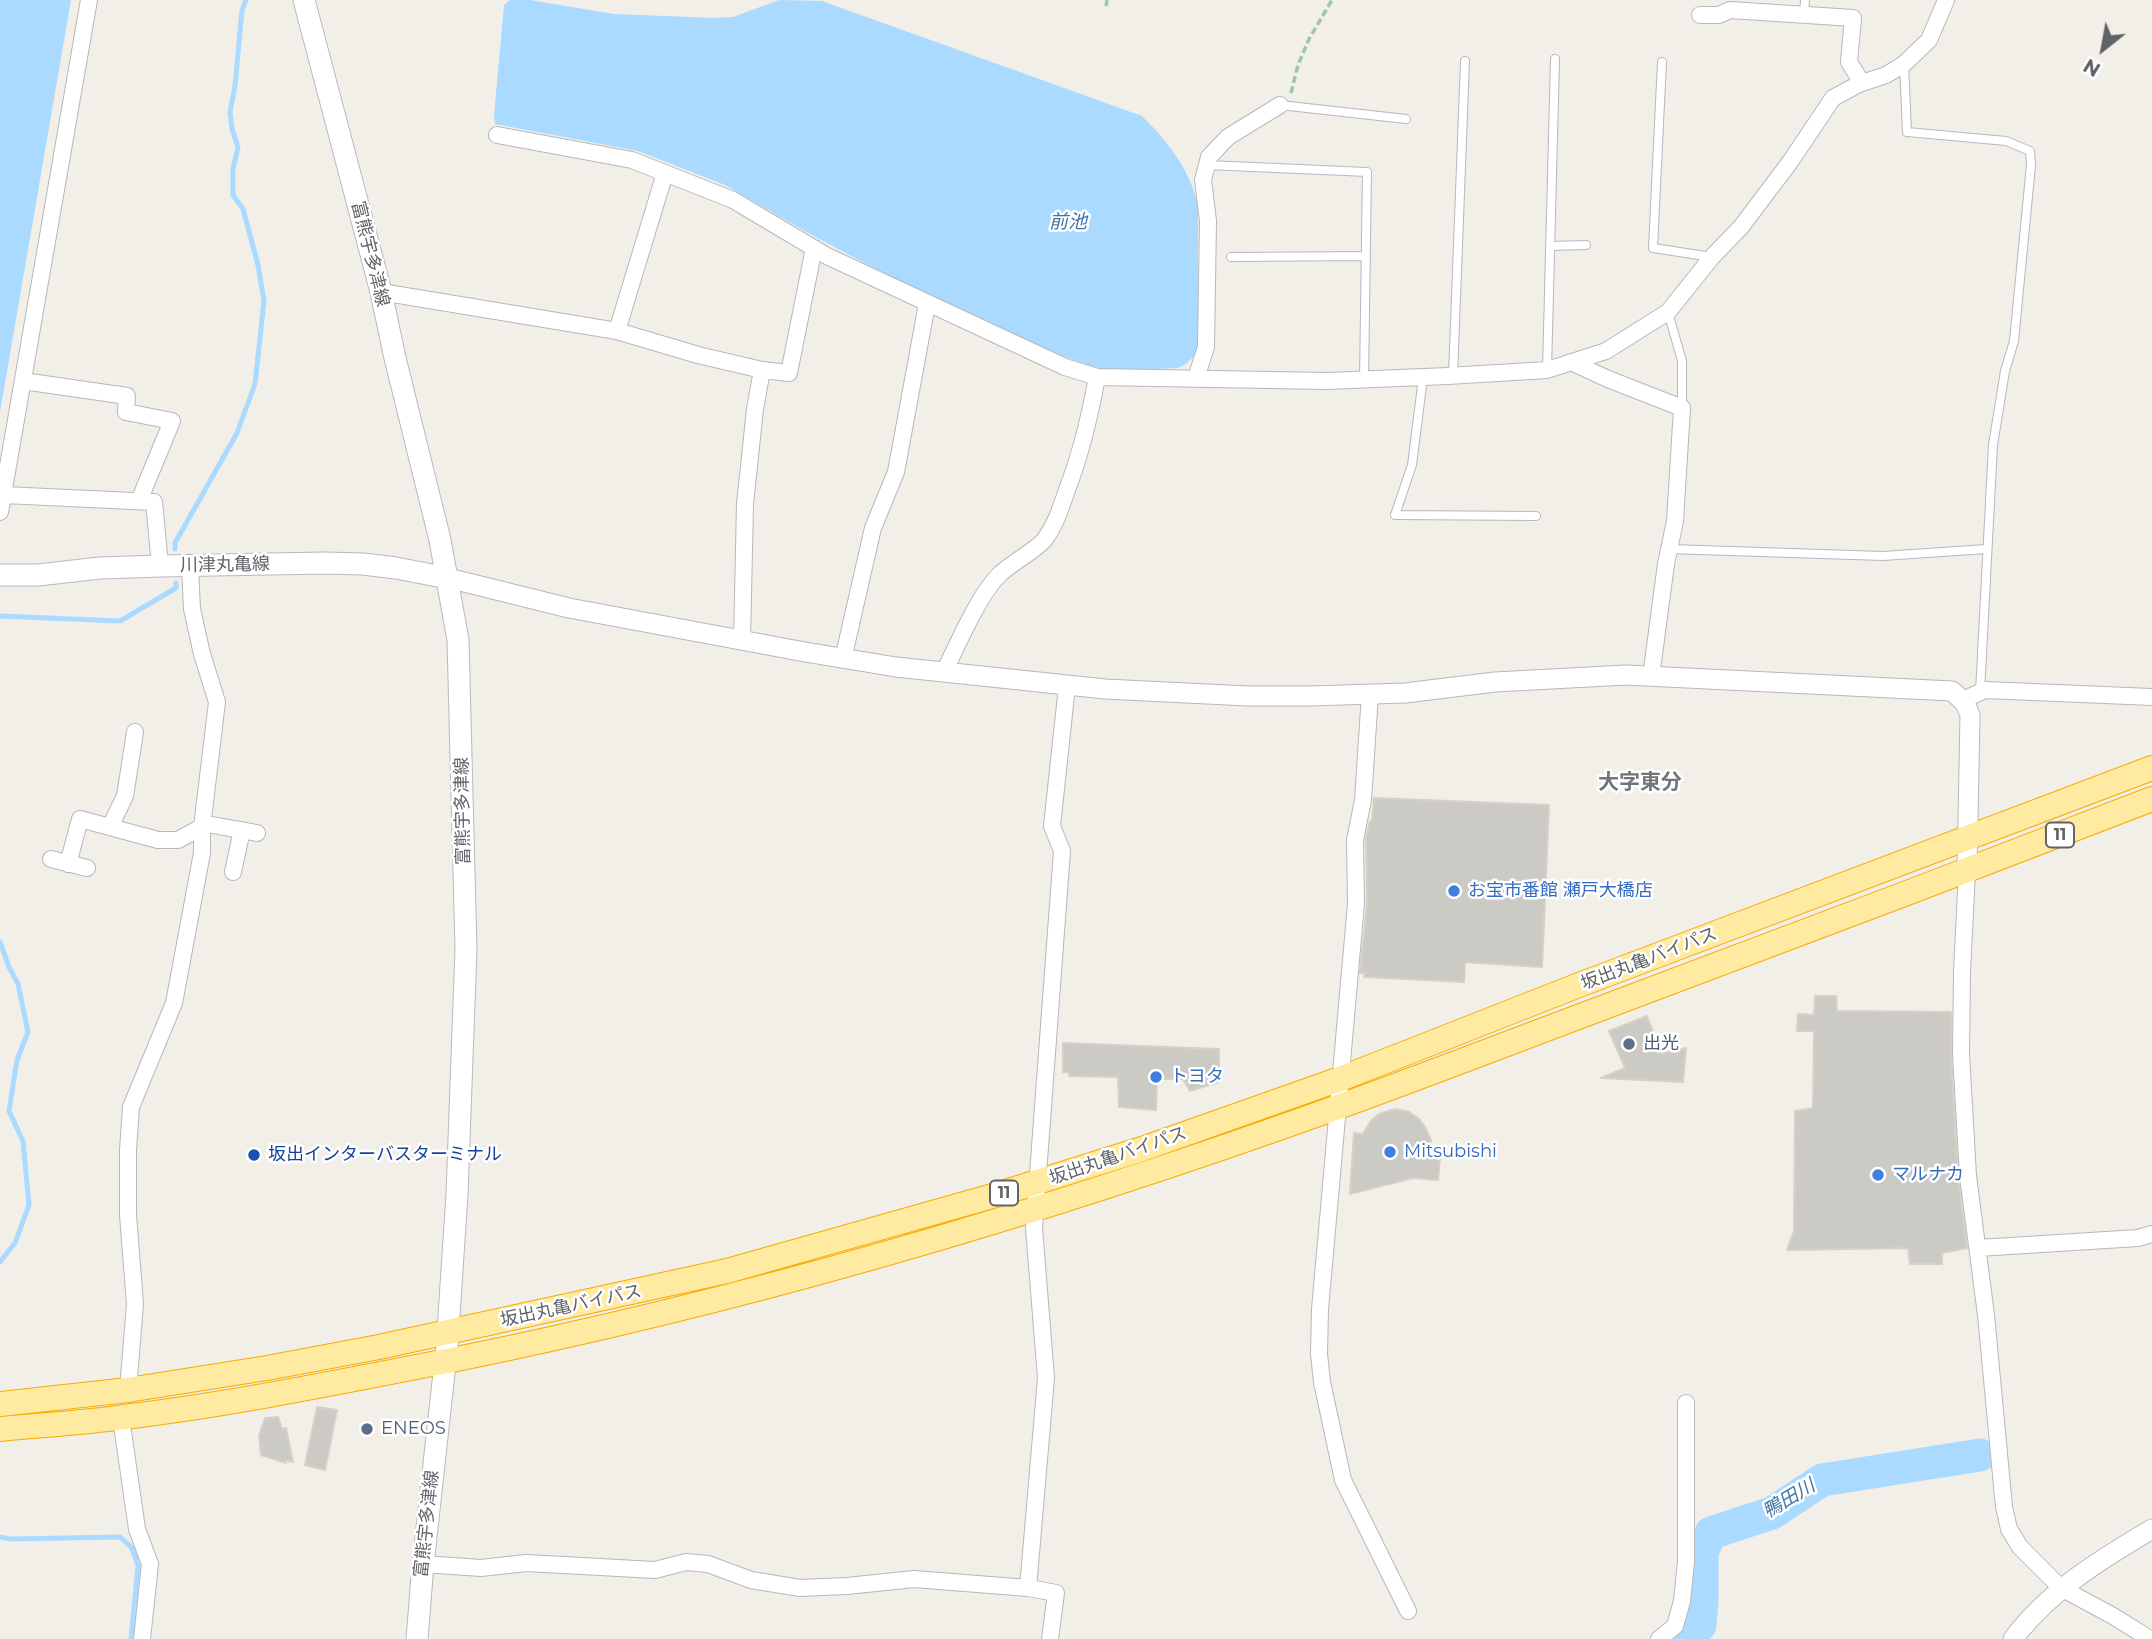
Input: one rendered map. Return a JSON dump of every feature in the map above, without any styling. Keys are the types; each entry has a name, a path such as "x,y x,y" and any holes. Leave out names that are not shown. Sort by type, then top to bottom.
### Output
{"highway":[{"name":"坂出丸亀バイパス","path":"0,1404 128,1390 288,1364 448,1332 727,1271 1038,1183 1340,1079 1579,985 1968,840 2152,768"},
{"name":"坂出丸亀バイパス","path":"0,1429 121,1418 269,1396 502,1350 729,1297 866,1260 1035,1209 1337,1108 2152,799"}],"main road":[{"name":"富熊宇多津線","path":"304,0 381,292 394,358 440,540 458,652 466,949 457,1194 448,1332 417,1639"},
{"name":"川津丸亀線","path":"0,575 38,575 100,568 325,563 396,568 448,578"}],"street":[{"path":"0,512 89,0"},
{"path":"497,135 632,160 733,200 814,248 927,304 1065,367 1097,377 1327,382 1547,370 1606,351 1668,312 1766,195 1833,98 1862,83 1886,75 1904,64 1929,40 1946,0"},
{"path":"1700,15 1719,15 1730,10 1804,7 1853,18 1849,62 1862,83"},
{"path":"1196,378 1206,346 1208,220 1203,180 1209,157 1228,137 1280,105"},
{"path":"617,331 665,173"},
{"path":"381,292 617,331 698,355 762,370 789,373 814,248"},
{"path":"843,659 873,528 896,472 927,304"},
{"path":"1571,362 1682,408 1675,521 1651,677"},
{"path":"742,641 745,504 762,370"},
{"path":"944,672 975,610 998,576 1044,541 1056,519 1076,468 1089,423 1097,377"},
{"path":"23,381 127,396 126,412 172,421 139,501"},
{"path":"4,495 155,502 160,566"},
{"path":"128,1390 135,1304 128,1215 131,1107 174,1003 202,853 202,827 217,702 192,609 190,566"},
{"path":"448,578 569,608 843,659 1067,686 1179,694 1370,694 1566,677 1626,676 1807,682 1952,691 1971,696 1985,690 2152,697"},
{"path":"1028,1588 1046,1378 1034,1228 1062,850 1052,826 1067,686"},
{"path":"1370,694 1363,800 1355,840 1356,904 1320,1308 1319,1354 1322,1381 1343,1480 1408,1611"},
{"path":"1971,696 1961,1054 1968,1176 1979,1248 2008,1529 2020,1547 2061,1588 2150,1639"},
{"path":"110,827 125,796 135,732"},
{"path":"68,864 80,819 158,840 178,840 207,824 250,832 233,872"},
{"path":"51,859 87,869"},
{"path":"1979,1248 2138,1238 2152,1234"},
{"path":"1659,1639 1675,1626 1682,1601 1686,1562 1686,1403"},
{"path":"121,1418 137,1529 150,1564 142,1639"},
{"path":"2013,1639 2061,1588 2113,1552 2152,1530"},
{"path":"423,1564 481,1568 526,1563 655,1570 686,1562 708,1564 751,1580 800,1588 846,1587 914,1579 1028,1588 1056,1593 1049,1639"}],"lane":[{"path":"1547,370 1555,59"},
{"path":"1453,376 1465,61"},
{"path":"1662,62 1653,248 1712,257"},
{"path":"1904,64 1907,132 2006,141 2030,151 2031,165 2014,341 2005,371 1993,445 1986,549 1971,696"},
{"path":"1280,105 1406,119"},
{"path":"1207,165 1367,172 1364,380"},
{"path":"1550,246 1586,244"},
{"path":"1231,257 1366,256"},
{"path":"1668,312 1682,361 1682,408"},
{"path":"1423,377 1412,466 1395,514 1536,516"},
{"path":"1669,549 1883,556 1986,549"}],"path":[{"path":"1107,0 1107,6"},
{"path":"1280,105 1292,92 1298,65 1309,39 1332,0"}],"water":[{"path":"0,0 71,0 0,412"},
{"name":"前池","path":"510,0 530,0 614,14 715,18 733,17 779,0 822,1 1142,116 1161,136 1184,168 1198,206 1198,347 1195,354 1178,368 1108,371 1086,365 1018,338 874,268 725,185 638,151 495,124 504,5"}],"building":[{"name":"お宝市番館 瀬戸大橋店","path":"1374,798 1549,805 1542,967 1465,962 1464,982 1364,977 1365,973 1360,973 1367,904 1366,838 1372,821"},
{"name":"マルナカ","path":"1815,996 1836,996 1837,1011 1951,1012 1958,1177 1967,1248 1942,1253 1942,1264 1910,1264 1908,1248 1787,1250 1794,1231 1795,1111 1813,1108 1814,1031 1797,1031 1798,1014 1814,1015"},
{"path":"1647,1016 1661,1054 1686,1048 1683,1082 1601,1078 1625,1068 1609,1031"},
{"name":"トヨタ","path":"1063,1043 1219,1049 1219,1082 1190,1091 1183,1079 1157,1079 1156,1110 1119,1107 1118,1077 1069,1076 1069,1072 1063,1072"},
{"name":"Mitsubishi","path":"1395,1109 1409,1112 1425,1127 1431,1140 1429,1156 1440,1158 1438,1180 1413,1178 1350,1194 1354,1133 1363,1134 1379,1114"},
{"path":"317,1407 337,1410 325,1470 305,1465"},
{"path":"278,1417 282,1429 286,1428 293,1462 285,1460 286,1463 261,1455 259,1436 265,1418"}],"waterway":[{"path":"175,549 175,543 237,433 255,384 264,301 258,265 243,209 233,195 233,169 238,147 230,112 242,10 246,0"},
{"path":"0,616 120,621 176,588 176,583"},
{"path":"0,942 18,984 28,1032 17,1060 9,1111 23,1141 29,1205 15,1243 0,1262"},
{"name":"鴨田川","path":"1687,1639 1700,1625 1702,1552 1711,1533 1772,1513 1822,1480 1980,1455"},
{"path":"0,1537 120,1537 132,1548 138,1566 131,1639"}],"place":[{"name":"お宝市番館 瀬戸大橋店","path":"1454,891"},
{"name":"出光","path":"1629,1044"},
{"name":"トヨタ","path":"1156,1077"},
{"name":"Mitsubishi","path":"1390,1152"},
{"name":"坂出インターバスターミナル","path":"254,1155"},
{"name":"マルナカ","path":"1878,1175"},
{"name":"ENEOS","path":"367,1429"}],"district":[{"name":"大字東分","path":"1640,783"}]}
